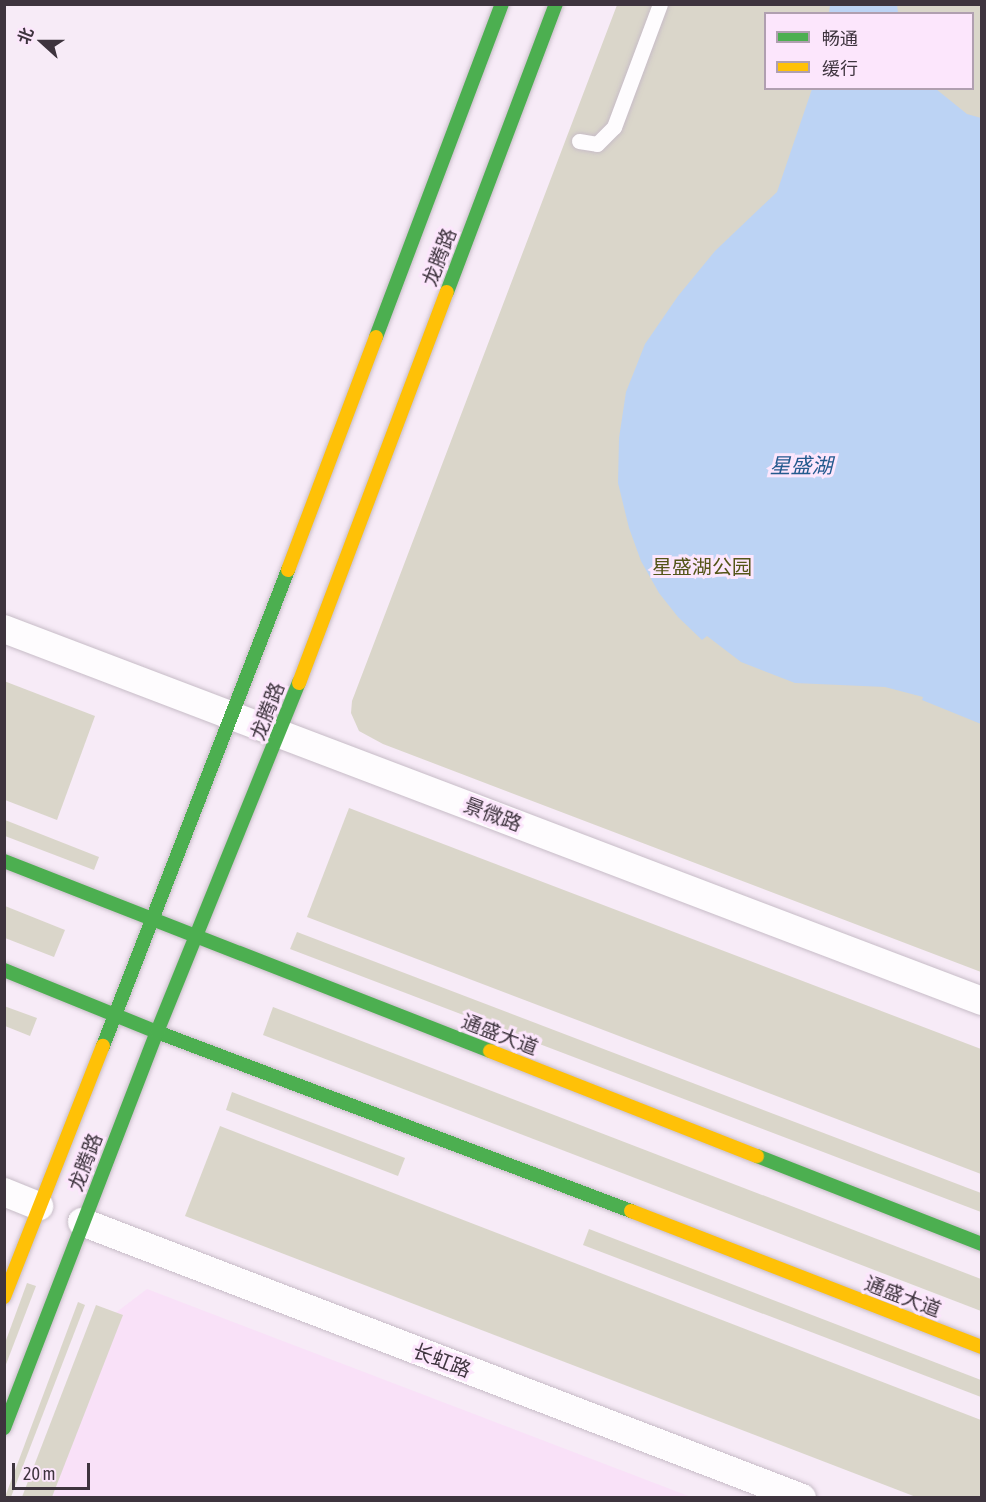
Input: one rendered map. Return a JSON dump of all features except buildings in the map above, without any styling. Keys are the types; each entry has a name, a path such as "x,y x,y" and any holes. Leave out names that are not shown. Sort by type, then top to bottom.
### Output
{"main road":[{"name":"龙腾路","path":"4,1297 150,920 233,715 502,4"},
{"name":"龙腾路","path":"4,1428 157,1032 279,733 556,4"},
{"name":"通盛大道","path":"4,861 981,1244"},
{"name":"通盛大道","path":"4,970 115,1013 157,1032 537,1174 981,1347"}],"street":[{"name":"景微路","path":"4,629 981,1001"},
{"path":"4,1192 39,1206"},
{"name":"长虹路","path":"82,1222 802,1497"}],"lane":[{"path":"579,141 597,144 614,128 660,4"}],"shaded area":[{"path":"147,1289 691,1497 42,1498 114,1314"}],"green space":[{"name":"星盛湖公园","path":"617,5 981,5 981,972 383,744 359,731 351,713 352,701"},
{"path":"4,681 95,716 57,820 5,800"},
{"path":"349,808 981,1049 981,1174 307,917"},
{"path":"5,820 99,857 94,870 5,836"},
{"path":"5,906 65,930 54,957 5,938"},
{"path":"297,932 981,1193 981,1212 290,949"},
{"path":"4,1006 37,1018 30,1036 5,1026"},
{"path":"273,1007 981,1279 981,1311 263,1035"},
{"path":"232,1092 405,1158 398,1176 226,1110"},
{"path":"220,1126 981,1420 981,1497 916,1497 185,1216"},
{"path":"589,1229 981,1380 981,1397 583,1245"},
{"path":"27,1283 36,1286 5,1367 5,1343"},
{"path":"78,1302 85,1305 11,1497 5,1497"},
{"path":"96,1305 123,1315 52,1497 22,1497"}],"water":[{"path":"830,5 897,5 898,12 829,12"},
{"name":"星盛湖","path":"812,90 937,90 967,114 981,118 981,724 922,700 923,697 885,687 795,683 741,662 707,636 702,640 678,617 659,593 641,561 629,528 618,483 619,438 626,392 645,344 678,296 715,251 777,192"}],"traffic: fast":[{"path":"376,337 502,4"},
{"path":"447,292 556,4"},
{"path":"103,1046 288,570"},
{"path":"4,1428 157,1032 299,683"},
{"path":"4,861 490,1051"},
{"path":"4,970 157,1032 631,1211"},
{"path":"757,1156 982,1244"}],"traffic: slow":[{"path":"299,683 447,292"},
{"path":"288,570 376,337"},
{"path":"4,1297 103,1046"},
{"path":"490,1051 757,1156"},
{"path":"631,1211 982,1347"}]}
